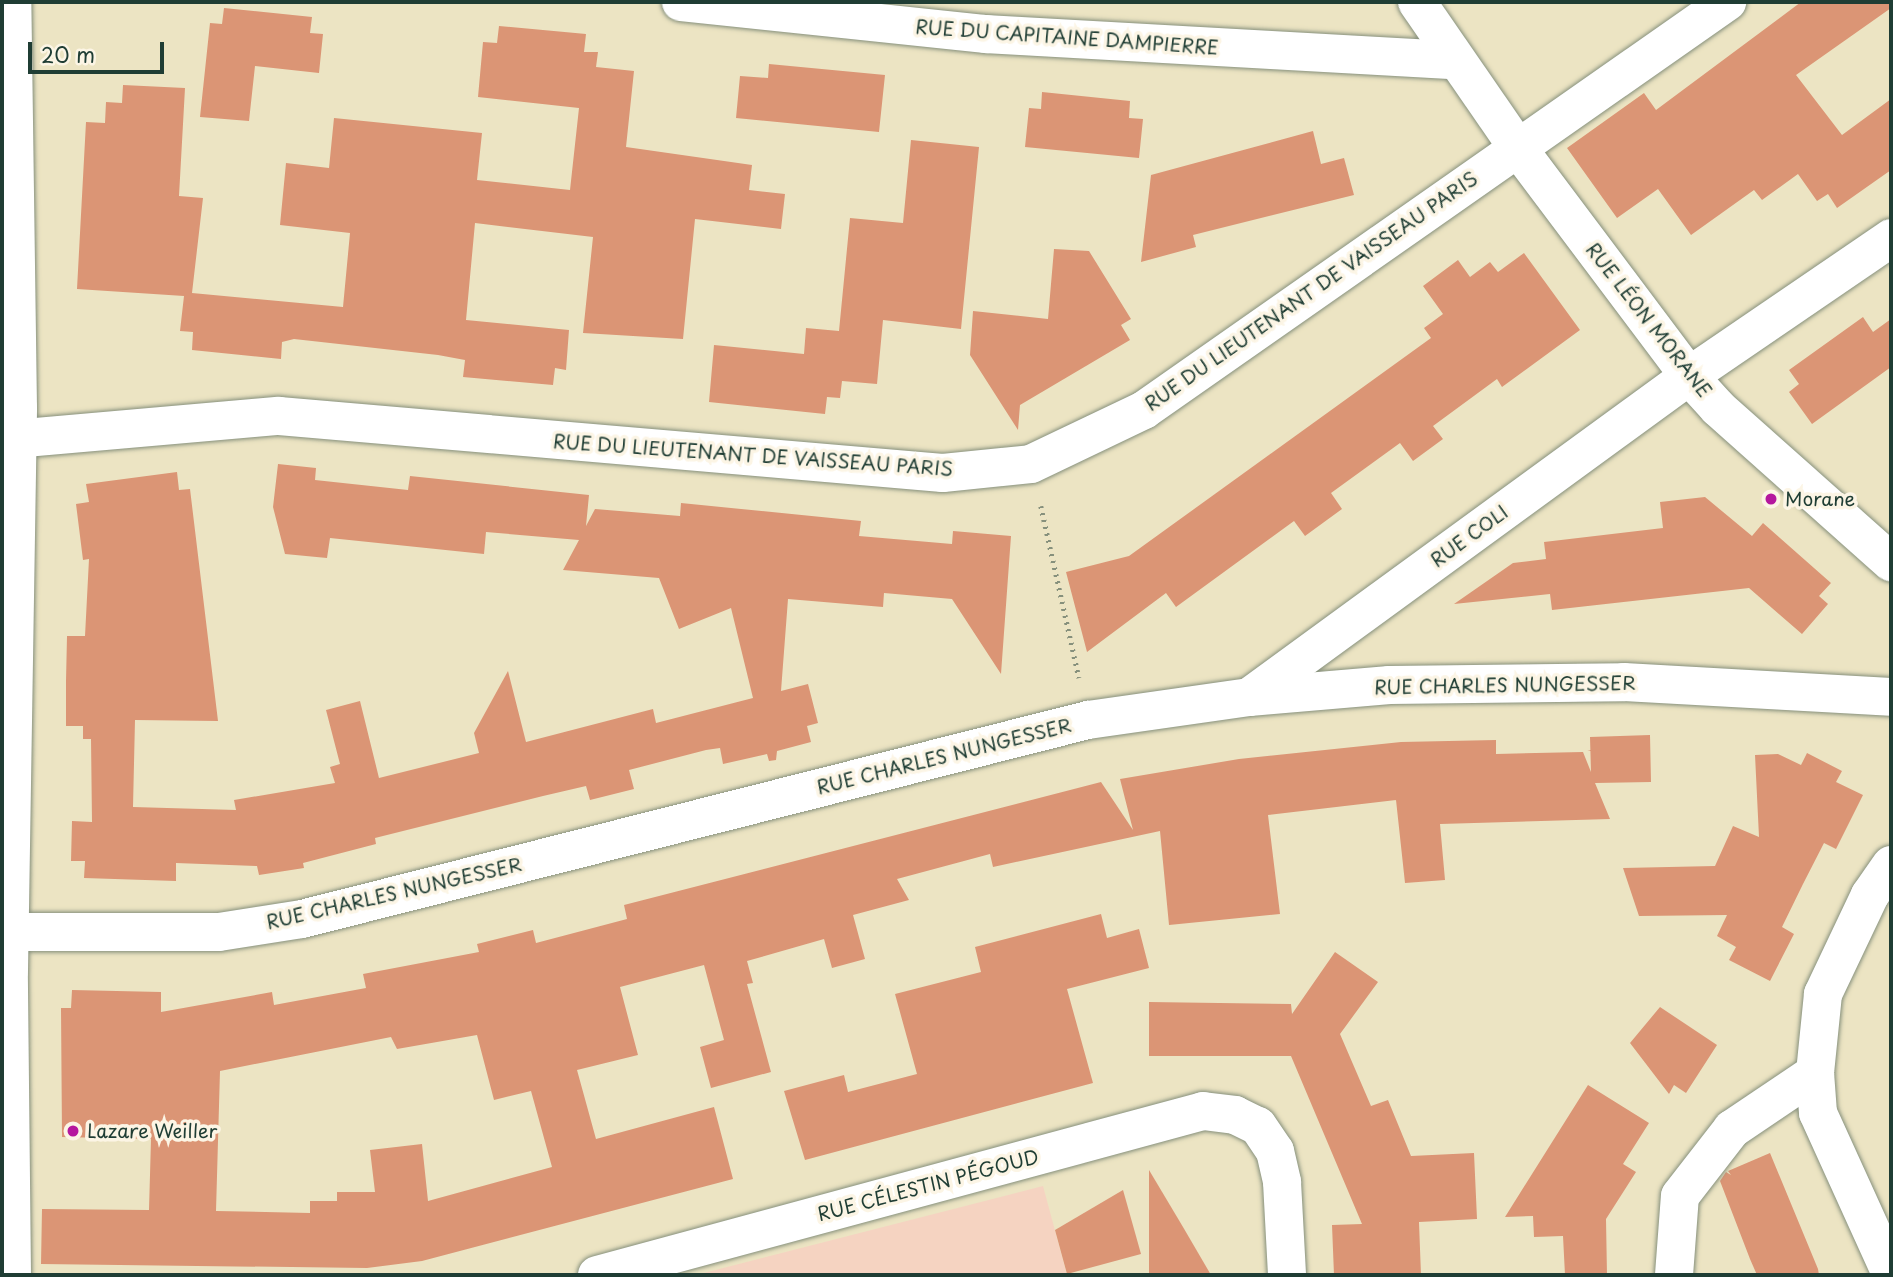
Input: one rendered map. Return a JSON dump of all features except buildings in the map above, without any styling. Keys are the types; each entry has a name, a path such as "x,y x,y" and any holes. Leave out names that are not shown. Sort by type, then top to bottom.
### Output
{"street":[{"path":"12,2 12,932 6,971 12,1275"},
{"name":"RUE DU CAPITAINE DAMPIERRE","path":"681,2 986,34 1453,60"},
{"name":"RUE LÉON MORANE","path":"1417,2 1453,60 1689,376 1718,408 1891,562"},
{"name":"RUE DU LIEUTENANT DE VAISSEAU PARIS","path":"10,439 279,416 943,473 1031,464 1144,410 1727,2"},
{"name":"RUE COLI","path":"1249,697 1689,376 1891,238"},
{"name":"RUE CHARLES NUNGESSER","path":"12,932 219,932 302,919 1088,720 1249,697 1390,685 1624,682 1891,697"},
{"path":"1891,865 1870,895 1823,994 1815,1073 1818,1113 1891,1274"},
{"path":"1674,1275 1680,1196 1732,1129 1815,1073"},
{"name":"RUE CÉLESTIN PÉGOUD","path":"597,1275 1203,1111 1235,1115 1258,1126 1275,1152 1282,1182 1287,1275"}],"path":[{"path":"1031,464 1088,720"}],"shaded area":[{"path":"1043,1186 1067,1275 696,1275"}],"place":[{"name":"Morane","path":"1771,499"},
{"name":"Lazare Weiller","path":"73,1131"}]}
